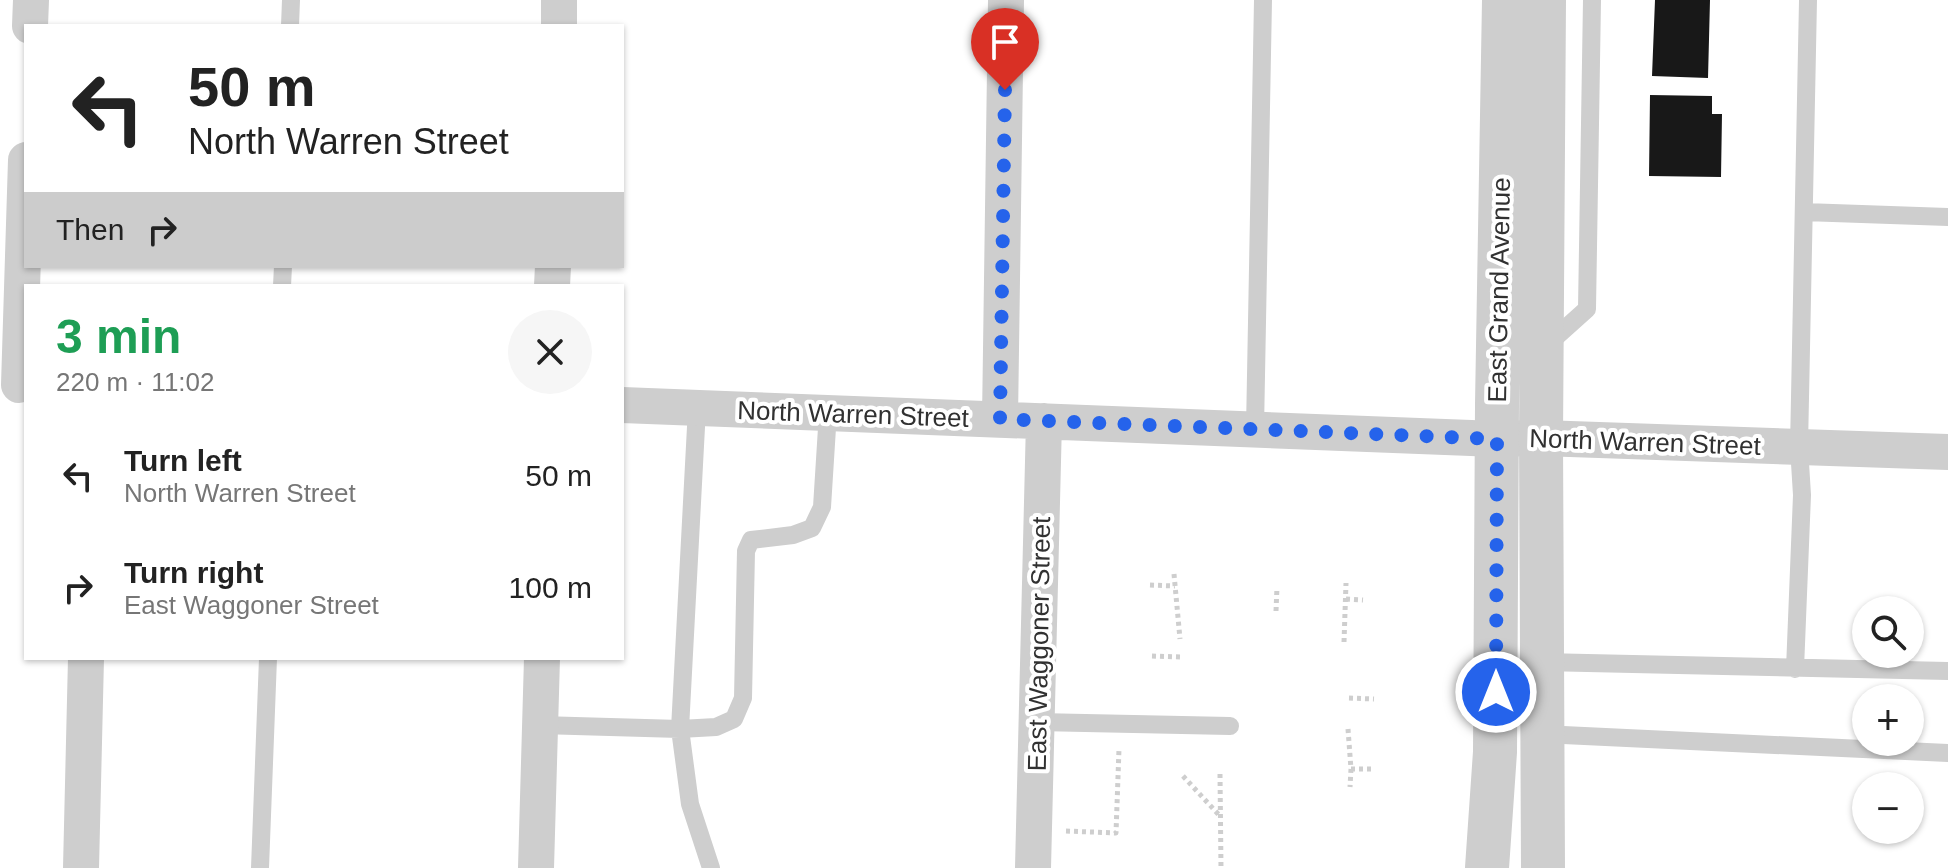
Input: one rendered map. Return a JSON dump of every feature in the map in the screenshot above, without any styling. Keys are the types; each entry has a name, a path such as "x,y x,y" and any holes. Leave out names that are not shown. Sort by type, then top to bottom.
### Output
{"street":[{"path":"30,24 31,0"},
{"path":"559,0 559,24"},
{"path":"1000,419 1006,0"},
{"name":"East Grand Avenue","path":"1487,868 1495,752 1504,0"},
{"name":"East Grand Avenue","path":"1543,868 1541,438 1544,0"},
{"path":"15,384 24,201"},
{"name":"North Warren Street","path":"624,405 1497,439 1948,452"},
{"name":"East Waggoner Street","path":"1033,868 1044,421"},
{"path":"81,868 86,660"},
{"path":"536,868 542,660"}],"lane":[{"path":"290,24 291,0"},
{"path":"1255,429 1263,0"},
{"path":"1542,349 1587,309 1592,0"},
{"path":"1801,669 1802,495 1799,447 1808,0"},
{"path":"1804,212 1948,217"},
{"path":"697,408 680,729 690,804 711,868"},
{"path":"540,725 680,729 716,727 734,719 743,698 746,551 751,540 793,535 812,528 822,507 828,412"},
{"path":"260,868 268,660"},
{"path":"1542,662 1948,671"},
{"path":"1037,722 1230,726"},
{"path":"1542,734 1948,753"}],"path":[{"path":"1174,574 1180,639"},
{"path":"1344,642 1346,583"},
{"path":"1150,585 1175,586"},
{"path":"1276,611 1277,587"},
{"path":"1346,599 1363,600"},
{"path":"1152,656 1180,657"},
{"path":"1349,698 1374,699"},
{"path":"1348,729 1350,787"},
{"path":"1057,830 1116,833 1119,744"},
{"path":"1351,769 1374,769"},
{"path":"1220,774 1221,868"},
{"path":"1183,776 1220,816"}],"building":[{"path":"1655,0 1710,0 1708,78 1652,76"},
{"path":"1650,95 1712,96 1712,114 1722,114 1721,177 1649,176"}],"route":[{"path":"1005,90 1000,419 1497,439 1496,692"}]}
